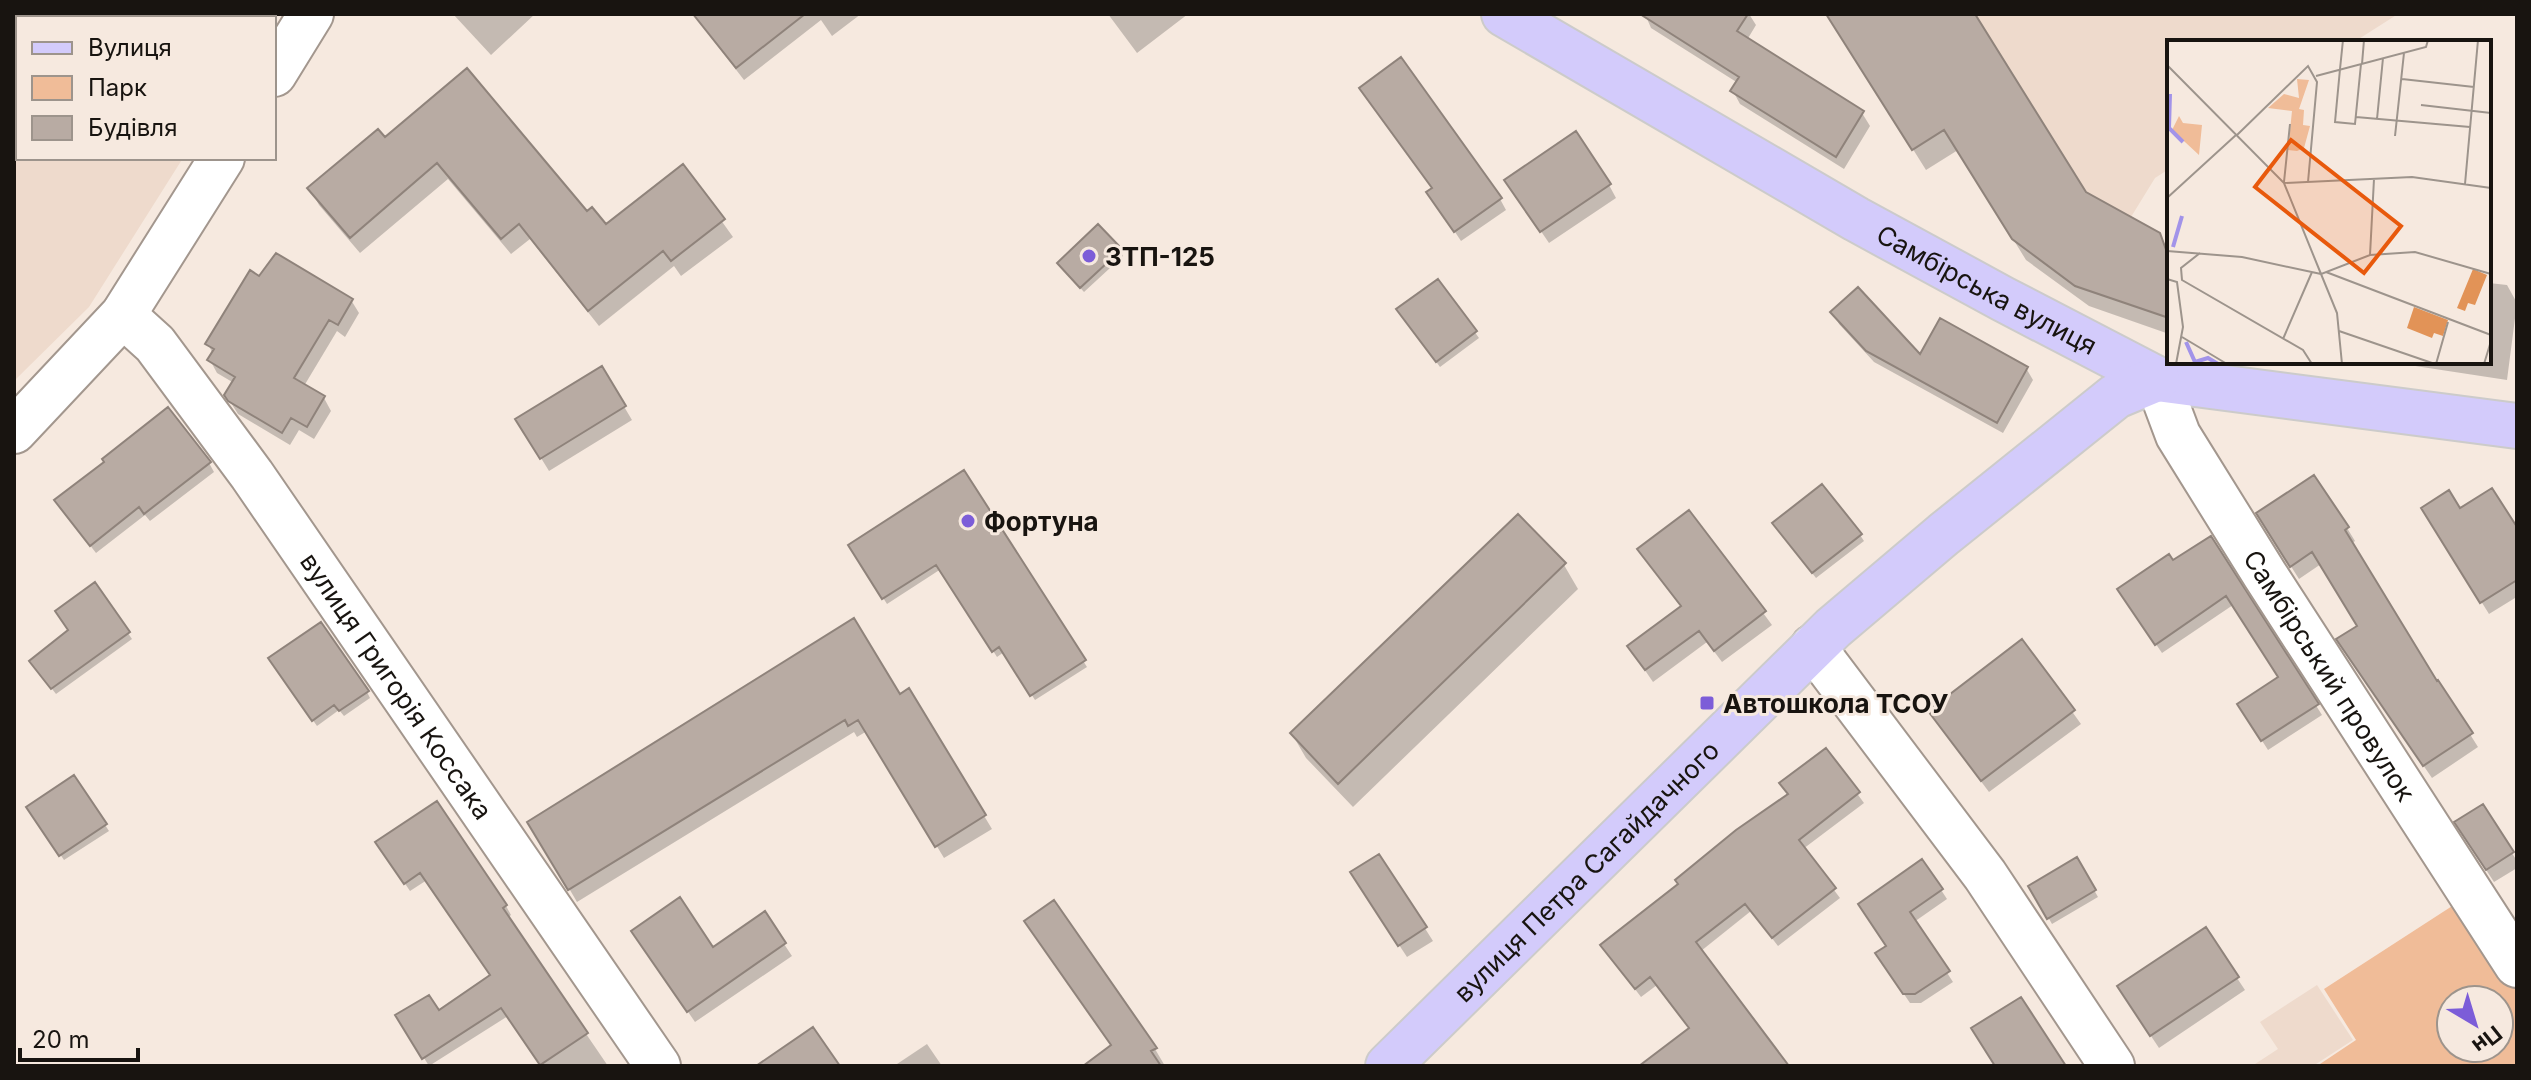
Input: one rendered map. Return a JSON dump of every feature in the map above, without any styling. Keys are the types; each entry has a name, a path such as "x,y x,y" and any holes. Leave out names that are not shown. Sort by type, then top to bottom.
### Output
{"main road":[{"name":"Самбірська вулиця","path":"1504,14 1856,219 2157,379 2517,426"},
{"name":"вулиця Петра Сагайдачного","path":"1388,1066 1813,647 1944,534 2116,396 2157,379"}],"street":[{"path":"276,71 311,14"},
{"path":"14,431 123,315 221,160"},
{"name":"вулиця Григорія Коссака","path":"123,315 155,344 252,475 658,1066"},
{"name":"Самбірський провулок","path":"2157,379 2178,435 2517,965"},
{"path":"1813,647 1985,875 2112,1066"}],"shaded area":[{"path":"14,14 159,14 16,16 16,160 182,160 89,307 14,381"},
{"path":"1873,14 2398,14 2357,40 2167,40 2167,170 2155,178 2131,217 2086,192"},
{"path":"2317,985 2353,1040 2313,1066 2252,1066 2278,1049 2260,1022"}],"green space":[{"path":"2463,899 2517,984 2517,1066 2317,1066 2356,1040 2324,989"}],"building":[{"path":"693,14 805,14 736,68"},
{"path":"1640,14 1748,14 1737,31 1864,111 1836,157 1730,91 1739,77"},
{"path":"1826,14 1975,14 2086,192 2160,233 2167,252 2167,317 2075,286 2012,239 1944,130 1912,150"},
{"path":"1401,57 1502,198 1454,232 1426,192 1432,188 1359,88"},
{"path":"467,68 587,211 592,207 606,224 683,164 725,219 671,261 663,251 588,311 519,224 501,239 437,163 350,238 307,188 378,129 385,137"},
{"path":"1576,131 1611,184 1540,232 1504,180"},
{"name":"ЗТП-125","path":"1098,224 1122,249 1080,288 1057,263"},
{"path":"276,253 353,299 338,325 329,320 294,378 325,396 307,427 291,418 282,433 228,401 224,395 235,377 207,360 214,349 205,344 250,270 259,276"},
{"path":"1438,279 1477,331 1436,362 1396,309"},
{"path":"1858,287 1920,354 1940,318 2028,367 1997,423 1866,351 1830,312"},
{"path":"602,366 626,406 540,459 515,419"},
{"path":"168,407 211,462 144,514 139,507 90,546 54,500"},
{"path":"964,470 1086,660 1030,696 999,647 992,652 936,565 882,599 848,545"},
{"path":"2314,475 2349,527 2345,530 2437,681 2473,733 2423,766 2336,639 2357,626 2312,552 2290,567 2256,513"},
{"path":"1822,484 1862,534 1812,573 1772,523"},
{"path":"2492,488 2517,527 2517,580 2480,603 2421,508 2449,490 2460,508"},
{"path":"1689,510 1766,611 1714,651 1699,631 1645,670 1627,646 1681,606 1637,549"},
{"path":"1518,514 1566,563 1338,784 1290,733"},
{"path":"2211,536 2319,704 2261,741 2237,704 2278,677 2226,596 2155,645 2117,589 2169,554 2173,560"},
{"path":"95,582 130,632 51,689 29,661 68,630 55,611"},
{"path":"854,618 900,694 909,688 986,815 935,847 858,720 848,726 845,720 568,890 527,822"},
{"path":"321,622 369,691 339,711 334,705 312,721 268,658"},
{"path":"2022,639 2075,710 1981,781 1928,711"},
{"path":"1826,748 1860,792 1799,840 1836,888 1772,938 1745,904 1696,942 1789,1066 1639,1066 1689,1028 1650,977 1635,989 1600,945 1678,884 1675,880 1736,830 1788,794 1779,783"},
{"path":"74,775 107,824 59,856 26,807"},
{"path":"437,801 507,905 503,908 588,1033 540,1065 501,1008 422,1059 395,1015 429,995 439,1010 490,975 420,873 404,884 375,842"},
{"path":"2483,804 2514,852 2486,870 2454,822"},
{"path":"1379,854 1427,927 1398,946 1350,872"},
{"path":"2077,857 2096,890 2047,919 2028,886"},
{"path":"1922,859 1943,889 1910,912 1950,971 1915,994 1903,994 1875,953 1886,946 1858,904"},
{"path":"680,897 713,947 765,911 786,943 687,1012 631,931"},
{"path":"1054,900 1157,1048 1151,1051 1161,1066 1083,1066 1111,1045 1024,921"},
{"path":"2206,927 2239,977 2150,1036 2117,986"},
{"path":"2021,997 2066,1066 1995,1066 1971,1028"},
{"path":"813,1027 840,1066 756,1066"}],"place":[{"name":"ЗТП-125","path":"1089,256"},
{"name":"Фортуна","path":"968,521"},
{"name":"Автошкола ТСОУ","path":"1707,703"}]}
